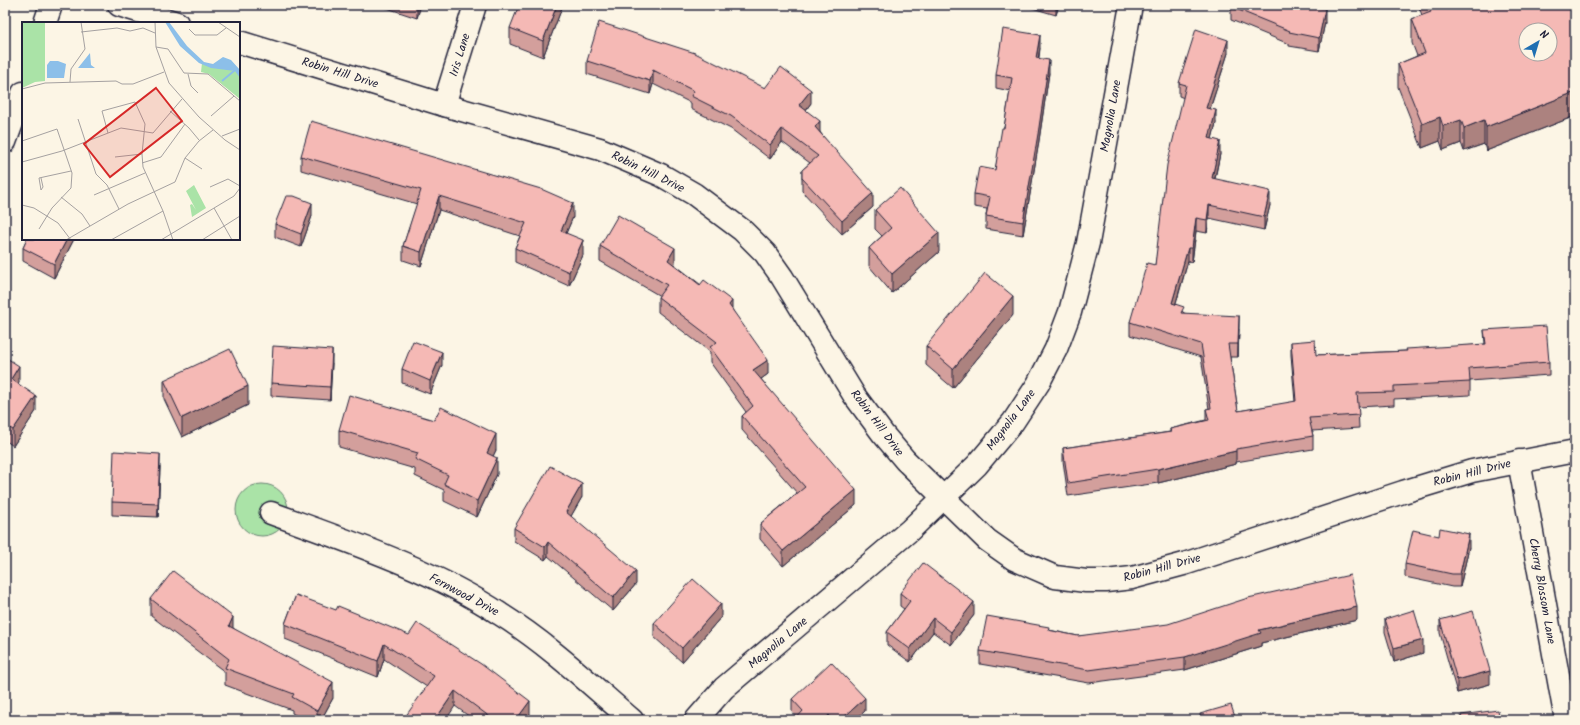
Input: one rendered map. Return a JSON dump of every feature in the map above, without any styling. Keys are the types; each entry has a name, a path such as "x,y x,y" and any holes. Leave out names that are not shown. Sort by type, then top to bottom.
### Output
{"street":[{"path":"45,22 51,5"},
{"path":"119,5 174,22"},
{"name":"Iris Lane","path":"444,105 475,5"},
{"name":"Magnolia Lane","path":"696,720 724,688 910,530 977,465 1013,422 1038,384 1059,341 1070,312 1088,243 1131,5"},
{"name":"Robin Hill Drive","path":"240,42 444,105 600,149 661,175 694,194 742,230 765,253 782,277 854,395 883,434 905,460 987,540 1014,559 1055,577 1086,581 1106,581 1132,578 1177,566 1418,487 1472,471 1575,451"},
{"path":"5,142 22,96"},
{"name":"Cherry Blossom Lane","path":"1519,461 1566,720"},
{"name":"Fernwood Drive","path":"271,513 380,554 452,587 500,613 553,651 632,720"}],"green space":[{"path":"257,484 267,484 281,491 288,505 288,515 281,529 267,536 257,536 247,532 240,525 236,515 236,505 240,495 247,488"}],"building":[{"path":"519,5 557,5 543,41 510,28"},
{"path":"1232,5 1302,5 1325,9 1319,38 1289,32 1290,31 1231,7"},
{"path":"1428,5 1575,5 1575,92 1486,127 1484,120 1464,128 1461,120 1443,126 1440,117 1422,124 1398,64 1425,53 1412,19 1431,12"},
{"path":"599,22 695,53 765,88 781,67 811,90 799,105 820,121 815,127 873,193 842,221 802,178 802,170 818,156 782,129 770,145 731,116 691,96 694,91 653,70 650,81 587,61"},
{"path":"1003,29 1040,35 1036,58 1049,60 1023,222 986,216 990,197 974,194 979,167 995,170 1002,128 1004,128 1012,78 996,75"},
{"path":"1196,29 1228,40 1206,108 1216,110 1209,138 1220,141 1212,178 1270,191 1264,217 1209,205 1207,220 1196,218 1192,248 1188,248 1172,303 1184,307 1181,313 1239,316 1238,344 1228,344 1238,411 1296,401 1291,342 1315,340 1316,355 1407,351 1406,349 1486,344 1484,330 1546,326 1549,362 1469,368 1470,382 1394,386 1394,392 1357,393 1359,415 1309,418 1313,436 1236,449 1236,451 1158,469 1068,483 1063,448 1171,432 1170,429 1209,420 1206,409 1211,408 1201,344 1130,322 1147,263 1155,265 1167,165 1186,85 1179,83"},
{"path":"311,121 541,189 573,203 561,231 583,240 569,272 515,248 526,223 439,196 421,252 403,246 421,190 301,156"},
{"path":"900,188 939,233 892,274 869,248 891,228 875,210"},
{"path":"286,196 294,196 312,203 301,234 275,224"},
{"path":"618,215 675,248 668,260 700,285 704,280 732,301 729,305 768,360 753,370 856,490 783,551 760,524 805,487 742,416 753,406 710,347 717,342 658,297 667,285 600,246"},
{"path":"27,240 66,240 54,264 23,248"},
{"path":"985,273 1013,296 953,369 926,346"},
{"path":"413,341 442,352 430,381 402,369"},
{"path":"273,346 332,350 330,387 271,383"},
{"path":"230,349 248,386 182,418 164,380"},
{"path":"5,357 19,366 11,379 36,396 13,430 5,425"},
{"path":"349,395 434,420 441,407 496,434 487,453 497,458 477,501 444,484 448,475 415,459 418,453 339,430"},
{"path":"114,451 160,454 158,504 112,502"},
{"path":"550,466 582,484 566,512 636,571 613,598 548,542 545,547 514,528"},
{"path":"1440,528 1469,534 1460,574 1452,574 1405,564 1413,530 1439,536"},
{"path":"923,563 974,602 951,632 933,618 910,649 887,632 910,601 900,593"},
{"path":"173,571 233,617 229,626 333,682 317,711 292,697 294,694 225,668 229,659 151,599"},
{"path":"1350,575 1357,607 1259,630 1261,633 1185,657 1089,670 980,651 987,616 1049,627 1048,630 1078,636 1168,624 1248,598"},
{"path":"693,579 721,604 682,648 654,623"},
{"path":"296,595 336,610 338,606 409,635 417,623 481,664 530,701 516,720 494,720 455,691 435,720 403,720 434,676 384,644 378,661 285,624"},
{"path":"1414,610 1423,640 1394,648 1385,619"},
{"path":"1473,611 1490,671 1457,680 1440,620"},
{"path":"831,662 865,698 841,720 834,720 829,715 824,720 795,720 803,711 792,699"},
{"path":"1231,705 1236,720 1201,720 1200,714"},
{"path":"1498,710 1500,720 1462,720 1461,715"}]}
